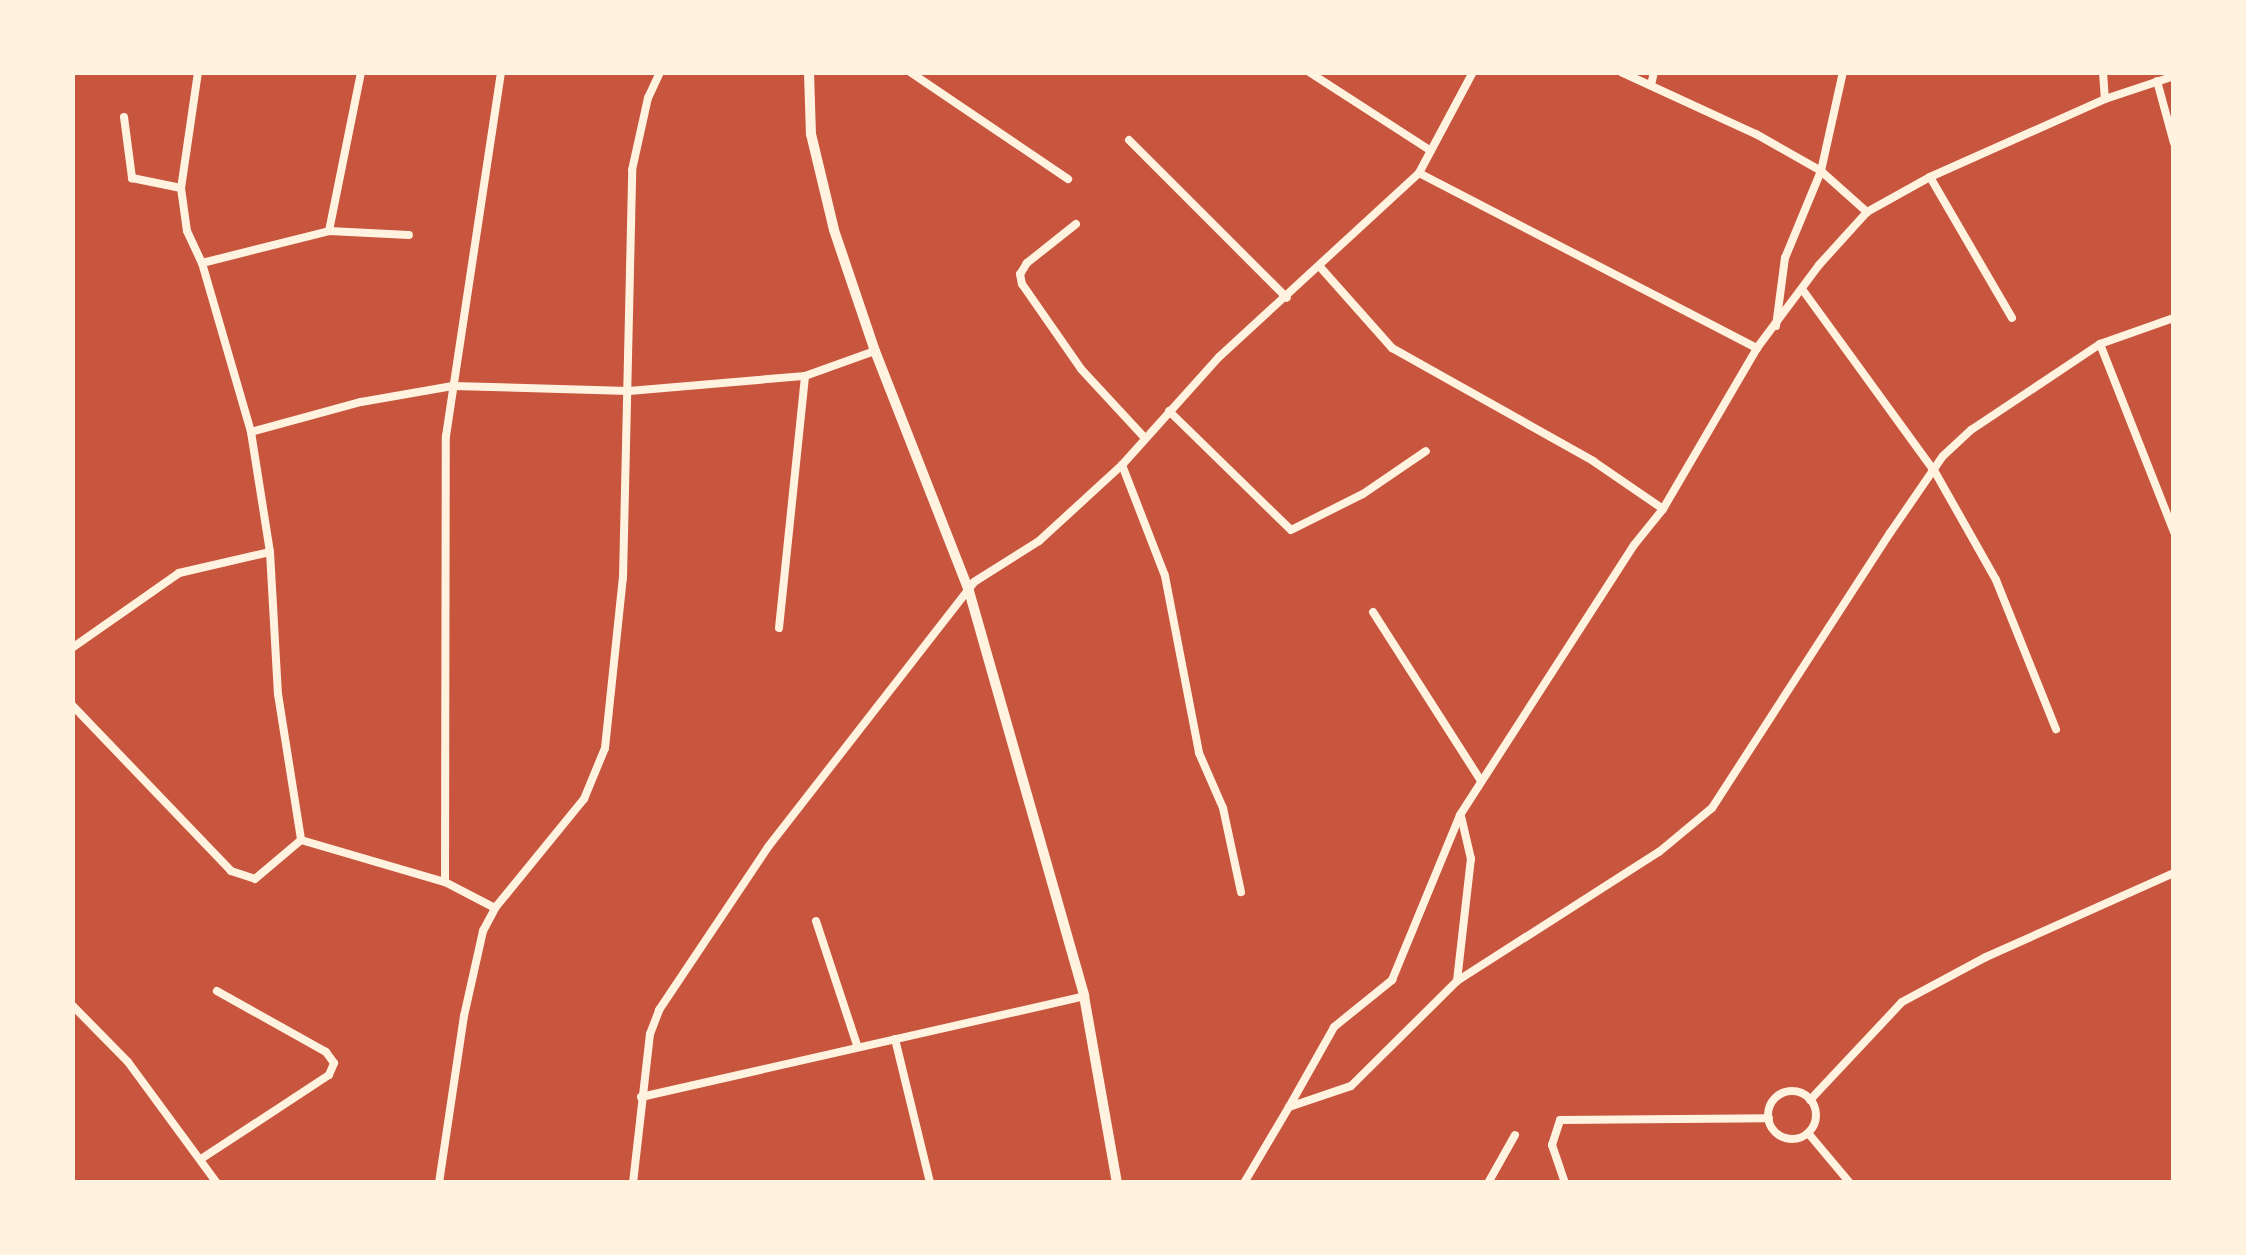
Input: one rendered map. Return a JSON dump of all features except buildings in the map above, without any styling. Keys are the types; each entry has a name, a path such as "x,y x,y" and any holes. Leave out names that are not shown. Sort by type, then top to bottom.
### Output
{"main road":[{"path":"808,72 811,134 823,191 875,351 970,591 1084,996 1117,1183"}],"street":[{"path":"199,72 181,188 188,231 202,263 251,432 269,552 278,694 301,841"},
{"path":"328,231 361,72"},
{"path":"445,882 446,436 501,72"},
{"path":"439,1183 473,962 495,908 584,799 605,748 623,578 632,170 648,98 660,72"},
{"path":"910,72 1067,179"},
{"path":"1309,72 1431,152"},
{"path":"633,1183 650,1034 670,988 768,848 970,591 998,565 1039,541 1122,464 1220,357 1419,173 1473,72"},
{"path":"1622,72 1821,171 1867,212"},
{"path":"1651,85 1654,72"},
{"path":"1776,327 1785,258 1821,171 1844,72"},
{"path":"2103,72 2105,99"},
{"path":"1244,1183 1334,1027 1382,990 1400,966 1460,815 1634,545 1663,509 1756,348 1802,289 1867,212 1930,177 2105,99 2174,76"},
{"path":"2157,80 2174,143"},
{"path":"124,117 131,178 181,188"},
{"path":"1130,140 1287,298"},
{"path":"1419,173 1756,348"},
{"path":"1930,177 2012,318"},
{"path":"1076,224 1027,263 1020,274 1022,284 1081,370 1144,437"},
{"path":"202,263 328,231 410,235"},
{"path":"1321,268 1392,348 1593,461 1663,509"},
{"path":"1802,289 1935,472 1996,580 2056,729"},
{"path":"1289,1107 1351,1086 1457,981 1659,853 1712,808 1935,472 1971,430 2100,344 2174,318"},
{"path":"2100,344 2174,532"},
{"path":"251,432 361,402 453,386 629,391 805,376 875,351"},
{"path":"778,628 805,376"},
{"path":"1169,411 1291,530 1363,494 1426,451"},
{"path":"1122,464 1165,576 1199,753 1223,808 1241,892"},
{"path":"72,648 179,573 269,552"},
{"path":"1373,612 1481,781"},
{"path":"72,705 231,871 255,879 301,841"},
{"path":"1457,981 1471,859 1460,815"},
{"path":"301,841 445,882 495,908"},
{"path":"1810,1100 1902,1002 1986,957 2174,873"},
{"path":"816,921 857,1046"},
{"path":"201,1160 329,1075 334,1063 326,1052 217,991"},
{"path":"641,1097 1084,996"},
{"path":"72,1006 128,1062 217,1183"},
{"path":"895,1039 930,1183"},
{"path":"1798,1092 1810,1100 1816,1113 1808,1133 1787,1139 1775,1131 1769,1118 1772,1103 1783,1094 1798,1092"},
{"path":"1564,1183 1552,1145 1560,1120 1769,1118"},
{"path":"1808,1133 1850,1183"},
{"path":"1489,1183 1515,1135"}]}
